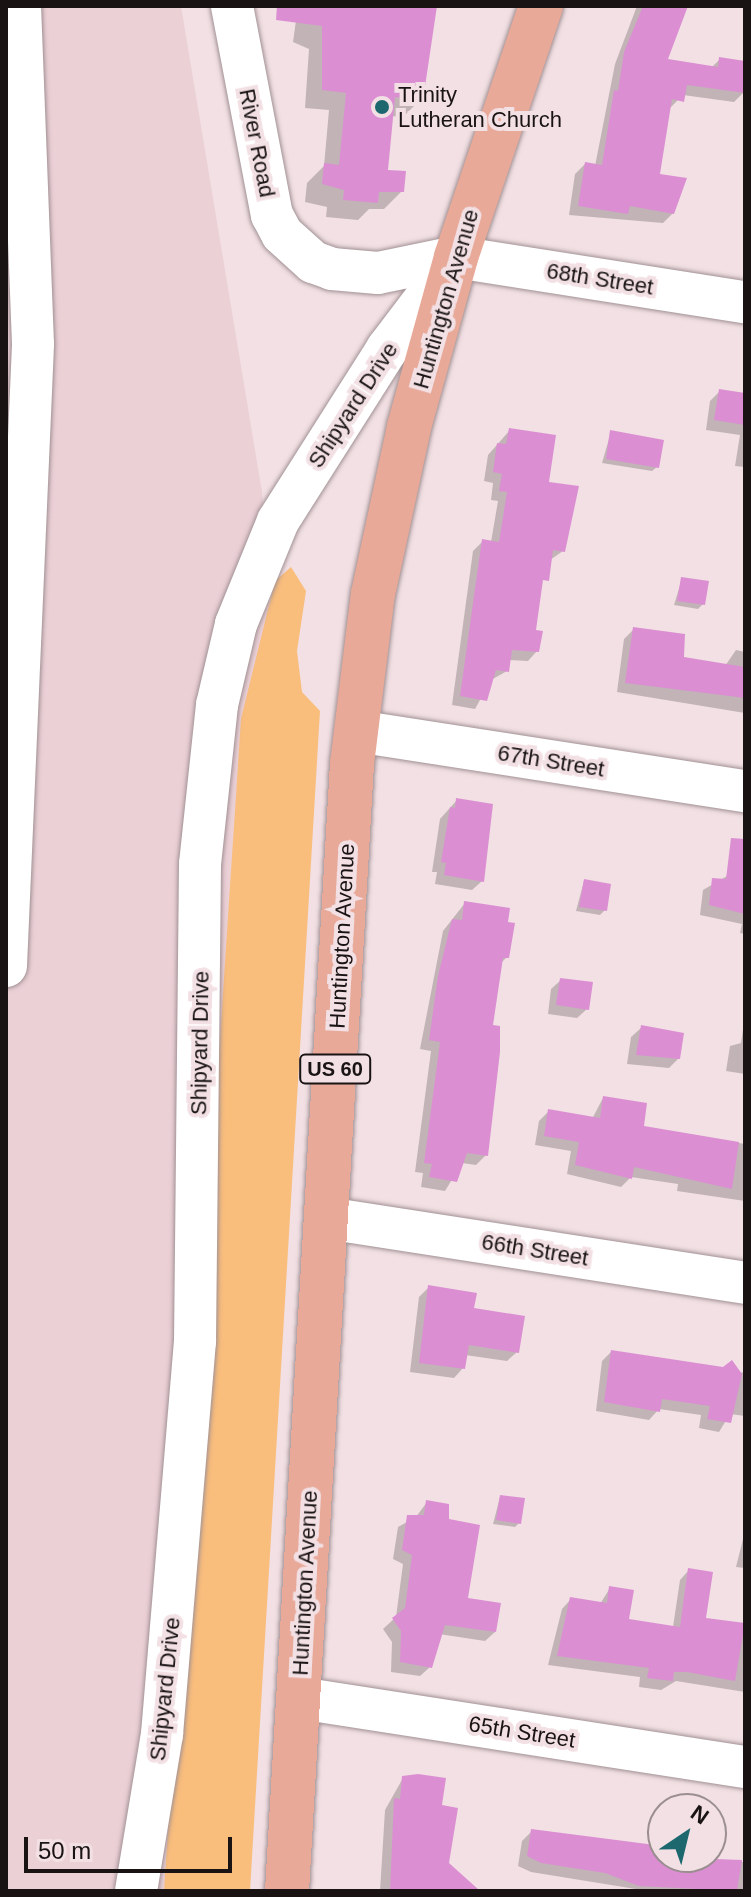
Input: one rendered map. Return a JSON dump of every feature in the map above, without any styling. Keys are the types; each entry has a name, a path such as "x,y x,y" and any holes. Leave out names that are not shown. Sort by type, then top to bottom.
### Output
{"main road":[{"name":"Huntington Avenue","path":"287,1891 356,731 373,594 409,427 456,257 541,6"}],"street":[{"path":"6,966 33,344 20,6"},
{"name":"River Road","path":"232,6 266,195 282,234 297,250 332,269 356,273 417,268 456,257"},
{"name":"68th Street","path":"456,257 745,302"},
{"name":"Shipyard Drive","path":"136,1891 162,1734 195,1342 200,864 217,705 236,624 278,521 387,349 456,257"},
{"name":"67th Street","path":"356,731 745,791"},
{"name":"66th Street","path":"326,1218 745,1283"},
{"name":"65th Street","path":"299,1698 745,1767"}],"shaded area":[{"path":"6,6 181,6 262,492 288,873 230,1891 6,1891"},
{"path":"291,567 306,591 297,651 302,692 320,711 250,1891 164,1891 241,719 275,581"}],"building":[{"path":"277,6 437,6 423,100 395,97 388,170 406,171 404,192 379,192 378,203 343,200 344,190 322,184 324,163 339,165 346,93 322,90 322,26 276,20"},
{"path":"643,6 688,6 668,59 718,67 719,57 745,61 745,93 687,85 684,102 672,99 660,174 687,178 674,214 630,206 628,214 578,206 585,162 602,165 614,90 618,91 624,52"},
{"path":"719,389 745,393 745,425 714,420"},
{"path":"509,428 556,435 549,482 579,486 565,552 553,550 549,581 543,580 536,630 543,631 539,652 512,650 509,672 496,670 487,701 460,696 482,539 499,542 507,492 499,491 502,474 493,472 497,443 506,444"},
{"path":"610,430 664,440 659,468 606,459"},
{"path":"681,577 709,581 705,605 677,601"},
{"path":"633,627 685,634 684,657 745,667 745,698 625,683"},
{"path":"456,798 493,804 484,882 444,875 446,863 441,862 450,807 455,808"},
{"path":"731,838 745,839 745,914 709,905 712,878 726,879"},
{"path":"584,879 611,884 607,911 579,907"},
{"path":"464,901 510,908 508,922 515,923 509,958 503,958 493,1025 500,1026 500,1052 488,1156 467,1153 457,1182 429,1177 432,1164 424,1163 440,1042 429,1040 438,976 452,919 462,920"},
{"path":"560,978 593,982 589,1010 556,1005"},
{"path":"641,1025 684,1033 680,1059 636,1055"},
{"path":"603,1096 647,1103 644,1126 739,1142 732,1189 634,1167 632,1179 575,1165 579,1142 544,1136 548,1109 600,1118"},
{"path":"428,1285 477,1293 474,1308 525,1316 519,1353 469,1345 465,1369 419,1363"},
{"path":"611,1350 723,1367 732,1360 742,1374 731,1423 707,1419 710,1406 662,1399 660,1412 604,1402"},
{"path":"500,1495 525,1498 521,1524 496,1520"},
{"path":"426,1500 449,1504 449,1519 480,1525 468,1598 501,1603 496,1632 445,1625 432,1668 400,1662 401,1631 392,1618 405,1608 412,1555 402,1550 407,1515 424,1515"},
{"path":"688,1568 713,1572 706,1618 745,1623 735,1681 687,1672 674,1672 673,1681 647,1678 649,1668 557,1656 570,1597 607,1603 609,1586 634,1590 629,1619 680,1627"},
{"path":"418,1774 446,1778 442,1805 458,1808 449,1863 479,1890 390,1891 394,1798 400,1799 402,1776"},
{"path":"531,1829 647,1844 647,1873 727,1873 727,1859 742,1860 737,1891 639,1886 605,1873 541,1863 527,1856"}],"place":[{"name":"Trinity Lutheran Church","path":"382,107"}]}
